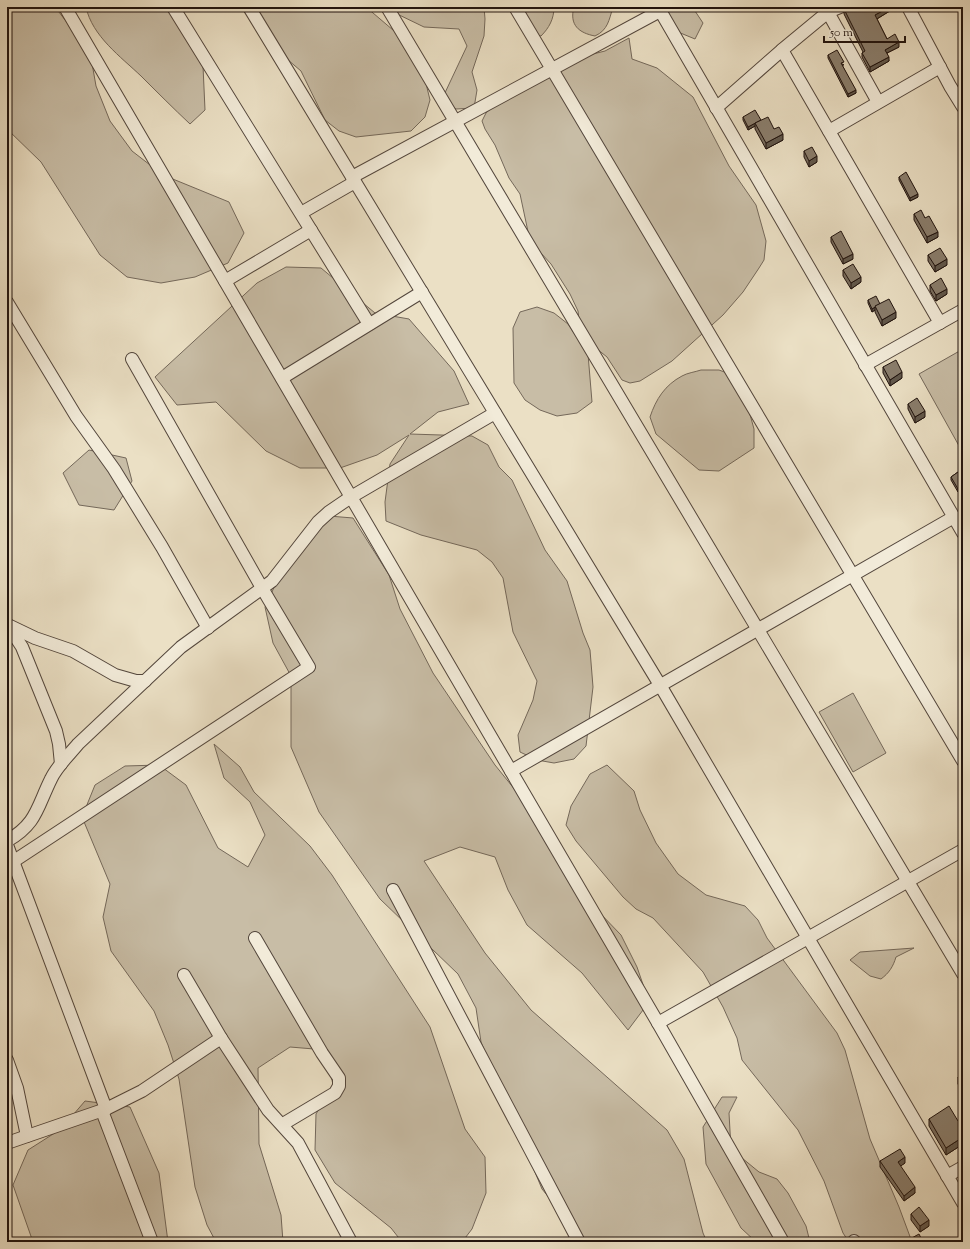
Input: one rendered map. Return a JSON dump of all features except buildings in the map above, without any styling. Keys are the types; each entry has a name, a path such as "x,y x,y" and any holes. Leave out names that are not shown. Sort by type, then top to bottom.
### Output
{"street":[{"path":"65,7 658,1023 783,1242"},
{"path":"173,7 369,324"},
{"path":"249,7 660,685 963,1203"},
{"path":"387,7 963,974"},
{"path":"515,7 963,761"},
{"path":"716,108 826,10 840,7"},
{"path":"908,7 963,107"},
{"path":"301,213 354,179 659,9 963,533"},
{"path":"826,10 878,102"},
{"path":"782,50 940,323"},
{"path":"829,131 940,67"},
{"path":"225,281 311,230"},
{"path":"282,378 422,292"},
{"path":"7,302 76,416 114,469 158,540 208,628"},
{"path":"865,365 963,310"},
{"path":"14,861 309,667 262,588 132,359"},
{"path":"7,840 18,834 34,817 51,777 78,744 180,647 272,581 318,522 329,512 351,497 495,413"},
{"path":"511,771 954,517"},
{"path":"8,625 35,638 73,651 115,675 136,681 145,681"},
{"path":"8,625 22,647 56,731 61,764"},
{"path":"7,845 152,1242"},
{"path":"658,1023 963,850"},
{"path":"393,890 579,1242"},
{"path":"255,938 322,1053 339,1078 339,1086 335,1093 283,1124"},
{"path":"184,975 220,1038 268,1110 283,1124 298,1143 351,1242"},
{"path":"7,1143 104,1110 142,1091 220,1038"},
{"path":"7,1060 17,1088 27,1136"},
{"path":"947,1176 963,1167"}],"shaded area":[{"path":"7,7 55,7 90,52 96,86 110,121 132,151 163,175 229,202 244,233 228,263 195,277 161,283 127,277 100,255 41,162 7,129"},
{"path":"86,7 172,7 203,66 205,110 190,124 108,45 94,27 89,18"},
{"path":"252,7 366,7 400,36 421,63 430,100 425,117 411,131 356,137 339,131 325,120 301,71 274,48"},
{"path":"386,7 484,7 484,36 472,72 477,90 474,108 456,109 443,97 467,46 459,29 424,27 391,11"},
{"path":"511,7 554,7 550,23 541,36 533,35"},
{"path":"574,7 613,7 605,28 595,36 584,33 574,23"},
{"path":"657,7 692,7 703,23 695,39 678,32"},
{"path":"629,38 632,59 657,68 693,97 729,166 756,205 766,241 764,260 743,292 723,315 672,361 640,381 630,383 622,380 607,357 592,345 579,320 578,311 570,294 551,264 530,241 520,194 509,178 495,145 482,121 486,113 499,101 569,60 605,51"},
{"path":"286,267 321,268 375,313 409,319 454,371 469,404 438,412 410,434 472,436 488,445 499,467 512,480 545,550 567,581 583,633 590,650 593,687 586,746 574,759 554,763 537,760 520,752 518,735 533,700 537,681 513,632 503,578 492,562 477,550 421,535 386,521 385,502 390,464 409,435 377,455 340,468 300,468 266,451 216,402 177,405 155,377 257,283"},
{"path":"537,307 554,313 568,324 588,354 592,402 577,413 557,416 540,410 525,400 514,383 513,328 520,312"},
{"path":"963,349 963,453 919,374"},
{"path":"701,370 719,370 735,376 749,411 754,429 754,448 719,471 699,470 656,434 650,417 658,398 666,388 684,375"},
{"path":"89,450 126,458 132,481 114,510 79,505 63,473"},
{"path":"317,515 353,518 389,575 400,609 433,673 495,765 541,822 572,884 621,935 637,967 649,1002 628,1030 582,973 527,925 508,890 495,857 460,847 424,861 485,953 531,1010 667,1130 684,1159 703,1233 707,1242 585,1242 542,1189 481,1042 476,1008 458,974 380,899 319,812 291,747 291,676 273,643 265,607 296,540"},
{"path":"853,693 886,753 853,772 819,712"},
{"path":"214,744 240,767 254,792 310,846 332,875 430,1027 465,1129 485,1157 486,1193 472,1229 462,1242 402,1242 391,1228 335,1183 315,1150 316,1114 333,1085 326,1050 290,1047 258,1068 259,1144 281,1215 283,1242 216,1242 207,1225 195,1187 179,1079 168,1045 154,1011 111,951 103,917 110,884 82,817 95,785 125,766 159,765 186,785 218,848 248,867 265,835 250,802 224,778"},
{"path":"607,765 634,791 640,810 656,843 678,874 706,895 745,906 758,920 767,938 837,1033 845,1050 870,1139 912,1242 849,1242 843,1233 824,1181 798,1130 742,1060 737,1038 723,1007 703,972 653,918 636,909 623,897 576,841 566,825 571,806 590,774"},
{"path":"914,948 896,957 890,970 881,979 870,976 850,960 860,952"},
{"path":"722,1097 737,1097 729,1113 731,1149 759,1172 777,1179 788,1193 806,1226 810,1242 756,1242 741,1228 706,1164 703,1127"},
{"path":"85,1101 130,1107 159,1173 168,1242 33,1242 13,1185 28,1150 61,1129"}]}
